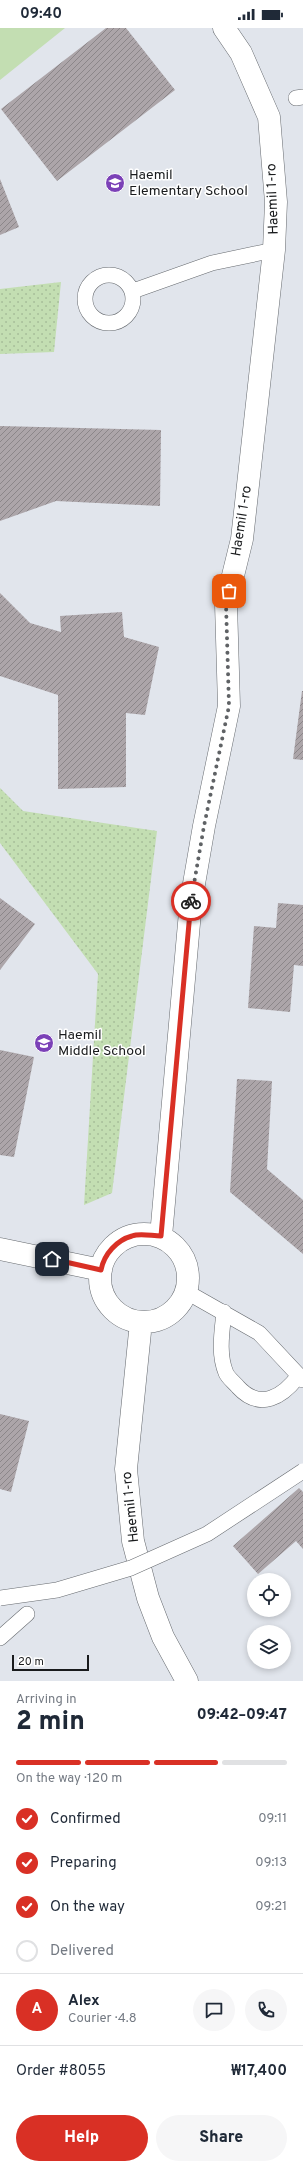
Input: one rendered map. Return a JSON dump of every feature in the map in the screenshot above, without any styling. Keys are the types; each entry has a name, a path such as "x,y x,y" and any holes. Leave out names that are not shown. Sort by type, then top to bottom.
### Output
{"street":[{"name":"Haemil 1-ro","path":"161,1236 191,901 204,826 229,706 226,604 242,539 274,250 276,202 269,117 241,53 224,28"},
{"path":"133,1235 161,1236 174,1246 183,1257 187,1270 188,1285 183,1299 174,1310 162,1318 141,1322 120,1316 109,1306 102,1293 100,1278 101,1270 109,1252 120,1242 133,1235"},
{"path":"0,1249 101,1270"},
{"name":"Haemil 1-ro","path":"141,1322 126,1469 133,1541 148,1598 163,1637 187,1681"}],"lane":[{"path":"133,291 212,263 274,250"},
{"path":"185,1291 224,1312 259,1333 301,1378 289,1389 274,1398 258,1400 246,1396 226,1374 220,1344 224,1312"},
{"path":"0,1598 57,1590 132,1568 207,1534 303,1471"},
{"path":"0,1638 27,1614"}],"green space":[{"path":"0,28 65,28 0,80"},
{"path":"61,282 54,352 0,354 0,289"},
{"path":"0,788 23,811 157,831 112,1193 84,1205 98,974 0,843"}],"building":[{"path":"106,28 126,28 175,90 57,181 1,109"},
{"path":"0,179 19,227 0,235"},
{"path":"0,426 161,430 160,506 56,501 0,521"},
{"path":"0,593 30,623 61,632 60,616 122,612 124,637 159,647 145,715 126,713 126,787 58,789 58,695 0,676"},
{"path":"303,691 303,760 293,759"},
{"path":"0,898 35,924 0,970"},
{"path":"278,903 303,905 303,966 294,965 290,1012 248,1008 254,926 276,928"},
{"path":"0,1050 34,1057 14,1157 0,1155"},
{"path":"237,1079 272,1081 267,1169 303,1200 303,1254 230,1192"},
{"path":"0,1414 29,1421 11,1492 0,1489"},
{"path":"299,1488 303,1492 303,1549 296,1541 259,1573 257,1573 233,1546"}],"way so far":[{"path":"191,901 204,826 229,706 226,604 229,591"}],"place":[{"name":"Haemil Elementary School","path":"115,183"},
{"name":"Haemil Middle School","path":"44,1043"}],"route":[{"path":"52,1259 101,1270 102,1264 109,1252 120,1242 133,1235 161,1236 191,901"}]}
